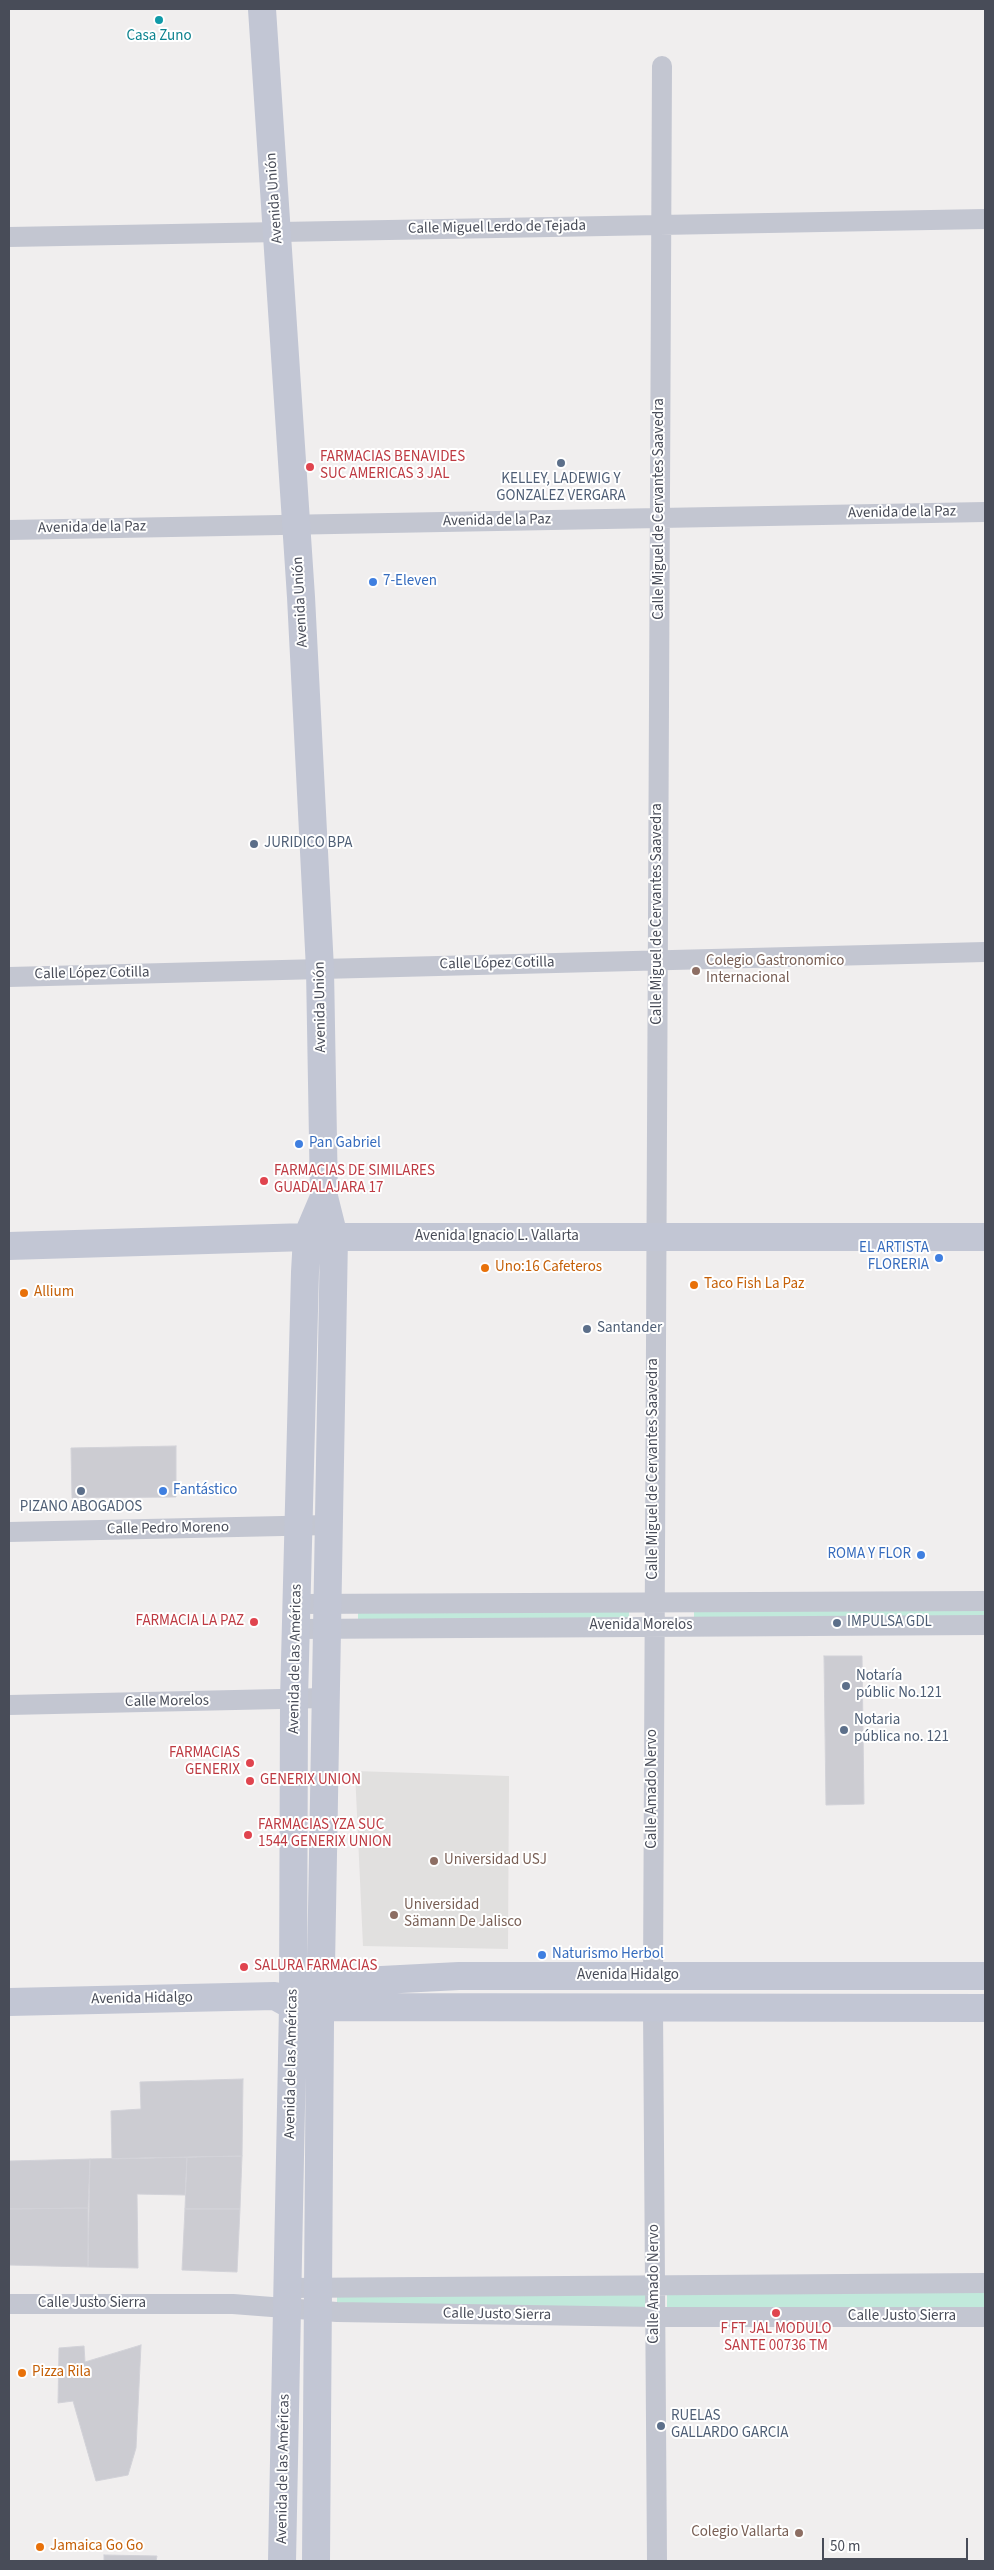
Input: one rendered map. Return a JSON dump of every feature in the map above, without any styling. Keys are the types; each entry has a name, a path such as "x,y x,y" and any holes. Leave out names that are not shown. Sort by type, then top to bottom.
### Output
{"main road":[{"name":"Avenida Unión","path":"262,9 297,524 320,969 324,1197 320,1237"},
{"name":"Avenida Ignacio L. Vallarta","path":"9,1246 320,1237 985,1237"},
{"name":"Avenida de las Américas","path":"316,2561 321,1995 328,1525 320,1237"},
{"name":"Avenida de las Américas","path":"282,2561 288,2299 287,1996 298,1526 320,1237"},
{"name":"Avenida Hidalgo","path":"321,1995 459,1976 985,1976"},
{"name":"Avenida Hidalgo","path":"9,2002 321,1995 653,2007 985,2008"}],"street":[{"name":"Calle Miguel de Cervantes Saavedra","path":"654,1603 662,66"},
{"name":"Calle Miguel Lerdo de Tejada","path":"9,237 985,219"},
{"name":"Avenida de la Paz","path":"9,530 985,512"},
{"name":"Calle López Cotilla","path":"9,976 985,952"},
{"name":"Calle Pedro Moreno","path":"9,1532 328,1525"},
{"name":"Avenida Morelos","path":"326,1616 654,1603 985,1601"},
{"name":"Calle Amado Nervo","path":"653,1975 654,1603"},
{"name":"Avenida Morelos","path":"296,1616 654,1625 985,1625"},
{"name":"Calle Morelos","path":"9,1705 325,1698"},
{"name":"Calle Amado Nervo","path":"653,2007 657,2561"},
{"name":"Calle Justo Sierra","path":"318,2300 655,2285 985,2283"},
{"name":"Calle Justo Sierra","path":"9,2304 233,2304 288,2299 656,2317 985,2317"}],"shaded area":[{"name":"Universidad USJ","path":"355,1771 509,1776 508,1949 363,1946"}],"green space":[{"path":"985,1607 985,1619 694,1620 694,1609"},
{"path":"358,1608 629,1608 629,1620 358,1621"},
{"path":"646,2289 646,2309 337,2309 337,2292"},
{"path":"985,2289 985,2313 667,2311 667,2291"}],"building":[{"path":"176,1446 176,1497 72,1498 71,1448"},
{"name":"Notaria pública no. 121","path":"824,1656 862,1656 864,1804 826,1805"},
{"path":"243,2079 242,2156 112,2159 111,2111 141,2109 140,2082"},
{"path":"242,2156 240,2209 185,2209 187,2157"},
{"path":"187,2157 185,2195 137,2194 138,2268 88,2267 90,2159"},
{"path":"90,2159 88,2208 9,2209 9,2161"},
{"path":"88,2208 88,2267 9,2265 9,2209"},
{"path":"185,2209 240,2209 237,2272 182,2270"},
{"path":"141,2345 136,2448 128,2475 96,2481 73,2401 58,2403 59,2348 84,2346 85,2362"},
{"path":"104,2555 157,2556 156,2561 104,2561"}],"place":[{"name":"Casa Zuno","path":"159,20"},
{"name":"KELLEY, LADEWIG Y GONZALEZ VERGARA","path":"561,463"},
{"name":"FARMACIAS BENAVIDES SUC AMERICAS 3 JAL","path":"310,467"},
{"name":"7-Eleven","path":"373,582"},
{"name":"JURIDICO BPA","path":"254,844"},
{"name":"Colegio Gastronomico Internacional","path":"696,971"},
{"name":"Pan Gabriel","path":"299,1144"},
{"name":"FARMACIAS DE SIMILARES GUADALAJARA 17","path":"264,1181"},
{"name":"EL ARTISTA FLORERIA","path":"939,1258"},
{"name":"Uno:16 Cafeteros","path":"485,1268"},
{"name":"Taco Fish La Paz","path":"694,1285"},
{"name":"Allium","path":"24,1293"},
{"name":"Santander","path":"587,1329"},
{"name":"PIZANO ABOGADOS","path":"81,1491"},
{"name":"Fantástico","path":"163,1491"},
{"name":"ROMA Y FLOR","path":"921,1555"},
{"name":"FARMACIA LA PAZ","path":"254,1622"},
{"name":"IMPULSA GDL","path":"837,1623"},
{"name":"Notaría públic No.121","path":"846,1686"},
{"name":"Notaria pública no. 121","path":"844,1730"},
{"name":"FARMACIAS GENERIX","path":"250,1763"},
{"name":"GENERIX UNION","path":"250,1781"},
{"name":"FARMACIAS YZA SUC 1544 GENERIX UNION","path":"248,1835"},
{"name":"Universidad USJ","path":"434,1861"},
{"name":"Universidad Sämann De Jalisco","path":"394,1915"},
{"name":"Naturismo Herbol","path":"542,1955"},
{"name":"SALURA FARMACIAS","path":"244,1967"},
{"name":"F FT JAL MODULO SANTE 00736 TM","path":"776,2313"},
{"name":"Pizza Rila","path":"22,2373"},
{"name":"RUELAS GALLARDO GARCIA","path":"661,2426"},
{"name":"Colegio Vallarta","path":"799,2533"},
{"name":"Jamaica Go Go","path":"40,2547"}]}
